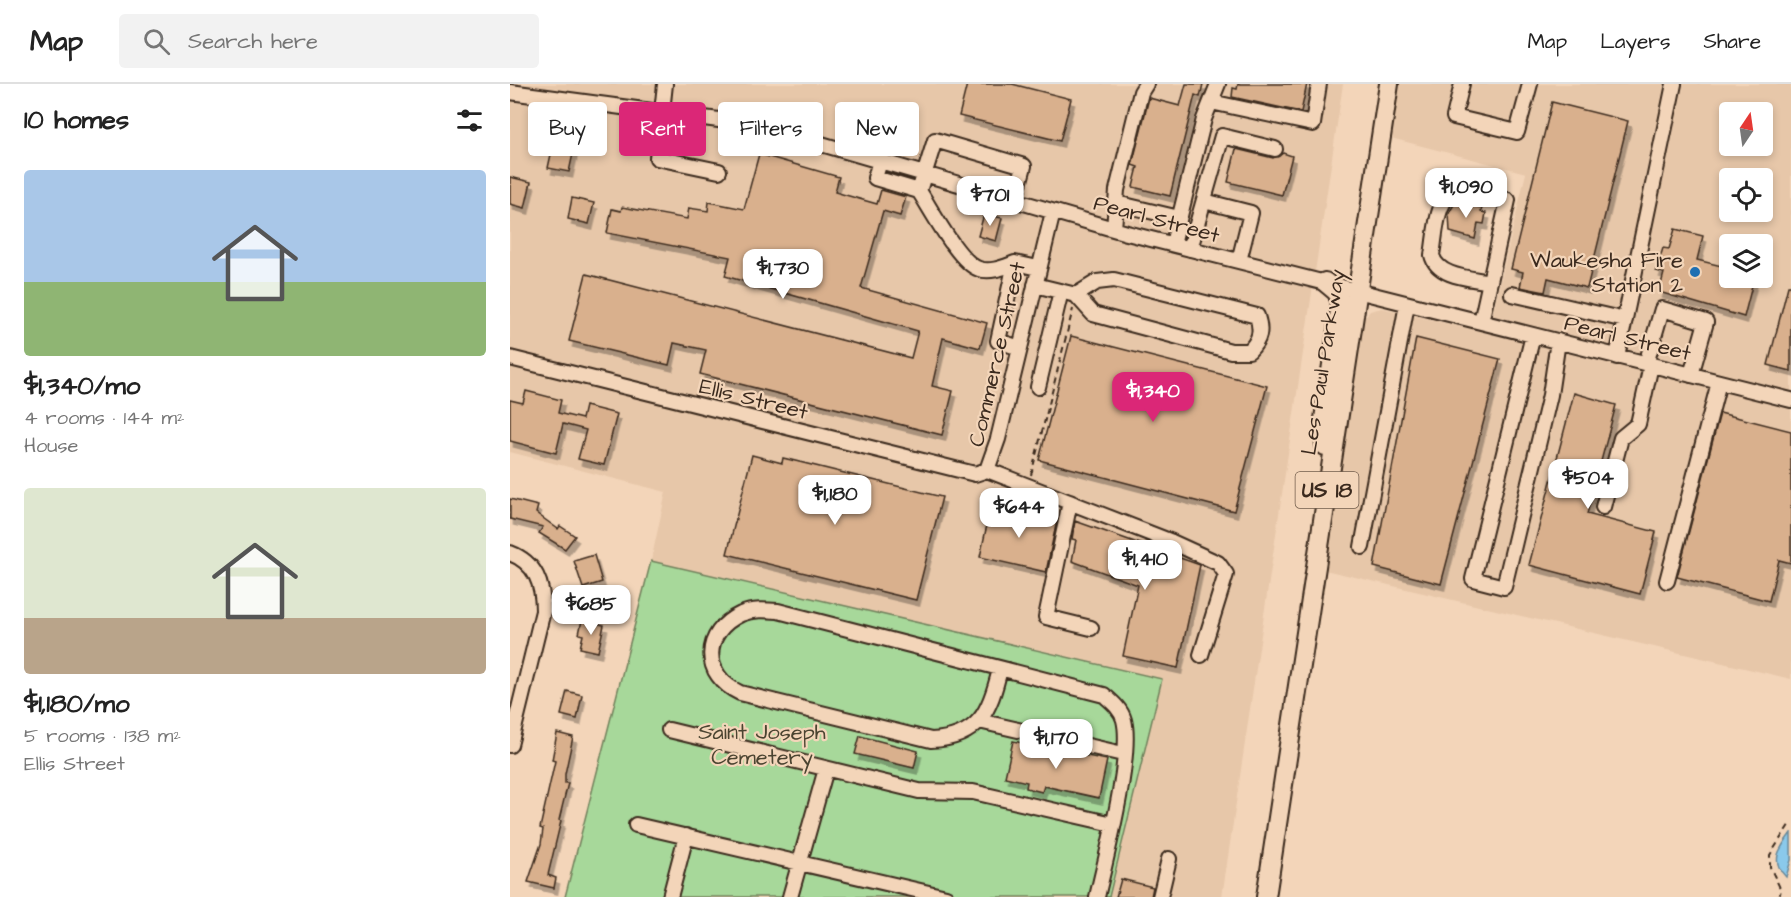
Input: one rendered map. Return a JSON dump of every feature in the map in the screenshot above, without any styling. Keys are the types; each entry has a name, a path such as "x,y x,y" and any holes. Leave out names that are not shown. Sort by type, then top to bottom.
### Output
{"main road":[{"name":"Les Paul Parkway","path":"1266,897 1389,84"},
{"path":"1324,282 1337,292 1341,303 1324,419 1326,499"}],"street":[{"path":"664,102 665,84"},
{"path":"1114,229 1117,190 1146,84"},
{"path":"1173,244 1204,118 1218,84"},
{"path":"1211,102 1313,124 1319,84"},
{"path":"1462,84 1454,117 1517,132 1530,84"},
{"path":"1617,357 1674,84"},
{"name":"Pearl Street","path":"510,92 553,91 619,104"},
{"name":"Pearl Street","path":"706,118 756,125 1114,229 1791,400"},
{"path":"1190,249 1222,136 1275,149"},
{"path":"919,191 935,140 1024,166 1015,200"},
{"path":"657,156 657,158 719,171"},
{"path":"880,161 875,178 919,191 966,261 978,269 995,270 1015,263 1038,268"},
{"path":"1481,322 1490,282 1508,200 1461,189 1454,190 1443,201 1432,255 1434,264 1441,270 1490,282"},
{"path":"1204,201 1251,213 1239,261"},
{"path":"1116,203 1179,218"},
{"name":"Commerce Street","path":"987,470 991,464 1053,212"},
{"path":"1015,263 998,342 1044,363"},
{"path":"1035,285 1076,295 1093,314 1231,351 1249,351 1258,341 1261,327 1257,316 1114,280 1097,282 1076,295"},
{"path":"1038,387 1061,291"},
{"path":"1512,294 1625,320"},
{"path":"1362,547 1407,304"},
{"path":"1603,507 1621,438 1638,424 1662,309 1706,322 1691,375"},
{"path":"1533,335 1473,579 1504,587 1550,395 1558,342"},
{"name":"Ellis Street","path":"510,358 965,472 975,474 987,470"},
{"path":"1666,581 1719,382"},
{"path":"987,470 1172,542 1218,563 1226,574 1201,655"},
{"path":"1070,502 1046,617 1090,628"},
{"path":"510,553 527,563 535,572 543,597 543,611 510,745"},
{"path":"1000,669 992,701 979,721 957,736 931,740 755,698 728,688 717,676 711,662 711,647 718,633 728,622 742,614 759,610 778,611 1104,695 1120,710 1123,718 1123,754 1113,824 1097,897"},
{"path":"979,721 1123,754"},
{"path":"669,730 919,791 973,792 1113,824"},
{"path":"790,897 826,769"},
{"path":"636,825 800,862 912,893 946,897"},
{"path":"670,897 686,836"},
{"path":"1160,897 1169,859"}],"path":[{"path":"1033,468 1076,295"},
{"path":"1779,897 1781,890 1770,867 1770,855 1791,822"}],"shaded area":[{"path":"510,84 1343,84 1222,897 1109,897 1162,679 651,561 666,492 510,452"},
{"path":"1398,84 1791,84 1791,679 1325,570 1363,320 1370,311 1382,308 1488,333 1526,173 1391,138"}],"green space":[{"name":"Saint Joseph Cemetery","path":"651,561 1162,679 1109,897 565,897"}],"water":[{"path":"1791,833 1791,860 1786,877 1778,866 1777,860 1783,844"}],"building":[{"path":"967,84 1012,84 1071,99 1060,141 959,116"},
{"path":"1186,84 1203,84 1200,97 1195,95 1170,196 1133,187 1138,167 1132,165 1149,98 1180,106"},
{"path":"1238,84 1307,84 1301,112 1232,97 1233,88 1237,89"},
{"path":"1552,102 1628,121 1587,288 1548,278 1545,292 1520,287 1523,272 1511,269"},
{"path":"1236,149 1273,158 1283,153 1292,156 1282,195 1228,182"},
{"path":"551,156 572,156 569,172 548,168"},
{"path":"758,156 766,156 839,177 835,192 877,204 881,190 906,197 900,216 883,211 861,288 987,323 980,348 943,338 932,386 953,391 942,435 700,374 706,350 674,343 669,365 569,341 586,274 911,358 918,331 725,276 730,257 607,233 612,209 621,211 622,207 687,219 689,208 708,211 709,202 744,209"},
{"path":"510,177 531,182 525,208 510,204"},
{"path":"572,198 594,203 589,224 568,219"},
{"path":"1456,201 1482,208 1481,212 1486,213 1484,224 1478,223 1475,239 1450,232 1449,213"},
{"path":"984,214 1002,218 996,241 978,236"},
{"name":"Waukesha Fire Station 2","path":"1675,229 1703,236 1697,260 1719,265 1719,288 1751,288 1744,317 1659,292 1664,273 1656,271 1663,248 1669,249"},
{"path":"1788,286 1791,286 1791,371 1768,365"},
{"path":"1071,336 1267,386 1234,511 1039,460"},
{"path":"1416,338 1500,359 1441,584 1374,567"},
{"path":"526,391 561,400 558,413 582,419 585,406 617,414 604,465 578,459 586,430 563,424 556,453 510,441 510,400 523,403"},
{"path":"1574,393 1616,405 1587,514 1656,532 1640,594 1529,565"},
{"path":"1720,413 1791,431 1791,563 1779,560 1769,601 1677,577"},
{"path":"752,455 782,463 783,458 942,497 916,600 727,554"},
{"path":"510,499 538,506 536,513 558,529 560,526 575,536 565,549 539,533 543,527 510,519"},
{"path":"991,506 1057,520 1046,572 980,557"},
{"path":"1075,521 1200,565 1178,668 1123,656 1138,585 1072,561 1076,540 1072,539"},
{"path":"594,555 602,582 583,588 574,561"},
{"path":"582,620 604,625 598,652 580,648 583,635 579,634"},
{"path":"567,691 582,695 577,719 561,715"},
{"path":"557,733 573,737 565,774 565,783 568,783 548,875 556,878 554,888 528,882 541,844 543,829 540,828 555,761 552,760"},
{"path":"860,736 918,751 914,768 855,754"},
{"path":"1013,741 1107,760 1099,798 1044,786 1042,792 1026,788 1027,782 1005,777"},
{"path":"1121,879 1153,887 1151,897 1116,897"}],"place":[{"name":"Waukesha Fire Station 2","path":"1695,272"}]}
